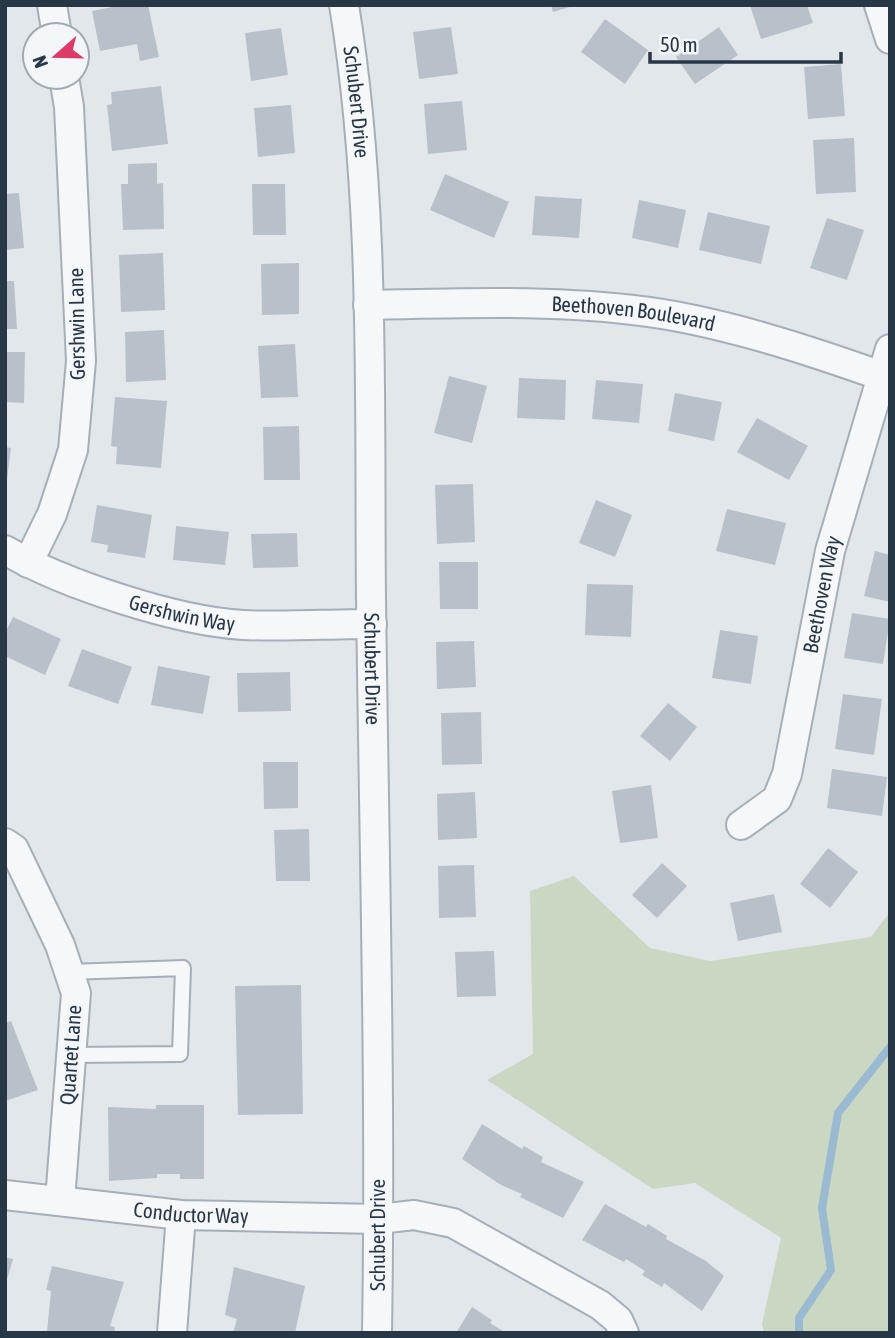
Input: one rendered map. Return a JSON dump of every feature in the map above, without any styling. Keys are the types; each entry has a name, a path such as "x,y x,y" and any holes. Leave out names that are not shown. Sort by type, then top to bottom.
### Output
{"street":[{"name":"Schubert Drive","path":"344,5 358,88 368,305 379,1219 377,1333"},
{"path":"879,5 890,39"},
{"name":"Gershwin Lane","path":"17,556 52,514 73,450 81,361 66,91"},
{"name":"Beethoven Boulevard","path":"368,305 519,302 635,310 723,327 886,378"},
{"name":"Beethoven Way","path":"741,824 777,799 787,774 830,551 886,378 890,349"},
{"name":"Gershwin Way","path":"17,556 142,605 242,625 372,624"},
{"name":"Quartet Lane","path":"5,843 14,849 60,945 76,993 60,1200"},
{"name":"Conductor Way","path":"5,1195 181,1215 379,1219 414,1215 453,1223 600,1305 618,1320 624,1333"},
{"path":"172,1333 181,1215"}],"lane":[{"path":"69,972 183,968 180,1054 71,1055"}],"green space":[{"path":"574,876 650,948 710,961 871,937 890,912 890,1333 764,1333 762,1324 781,1238 695,1183 653,1189 487,1080 533,1054 530,891"}],"building":[{"path":"122,5 148,5 159,57 140,61 137,44 100,51 92,11"},
{"path":"551,5 572,5 573,6 553,12"},
{"path":"750,5 807,5 813,23 761,39"},
{"path":"605,19 648,50 625,84 581,52"},
{"path":"451,27 458,74 419,79 413,32"},
{"path":"719,27 738,55 695,84 676,57"},
{"path":"281,28 288,75 251,81 245,33"},
{"path":"841,64 845,116 808,119 804,67"},
{"path":"161,86 168,144 112,151 107,105 112,104 111,92"},
{"path":"462,101 467,150 428,154 424,104"},
{"path":"291,105 295,153 258,157 254,108"},
{"path":"854,138 856,192 816,194 813,140"},
{"path":"157,163 157,184 163,183 164,229 123,230 121,184 128,184 128,164"},
{"path":"445,174 509,202 494,238 430,210"},
{"path":"252,184 285,184 286,235 253,235"},
{"path":"19,193 24,248 5,250 5,194"},
{"path":"535,196 582,199 579,238 532,235"},
{"path":"639,200 686,210 678,248 632,238"},
{"path":"708,212 770,226 761,264 699,250"},
{"path":"827,218 864,230 847,280 810,268"},
{"path":"163,253 165,310 121,312 119,255"},
{"path":"299,263 299,314 262,315 261,264"},
{"path":"5,281 14,281 17,329 5,329"},
{"path":"164,330 166,380 126,382 125,332"},
{"path":"295,344 298,397 261,398 258,346"},
{"path":"5,352 25,352 24,403 5,402"},
{"path":"449,376 487,386 472,443 434,433"},
{"path":"519,378 566,380 565,420 517,418"},
{"path":"596,380 643,384 639,423 592,419"},
{"path":"675,393 722,402 714,441 668,431"},
{"path":"115,397 167,401 161,468 116,464 117,447 111,446"},
{"path":"757,418 808,446 789,480 737,452"},
{"path":"299,426 300,480 264,480 263,427"},
{"path":"5,447 11,448 7,480 5,480"},
{"path":"473,484 475,542 437,544 435,485"},
{"path":"596,500 632,515 615,557 579,543"},
{"path":"97,505 152,515 145,558 107,552 108,545 91,542"},
{"path":"727,509 786,523 775,565 716,551"},
{"path":"176,526 229,532 225,565 173,560"},
{"path":"297,533 298,567 253,568 251,534"},
{"path":"875,551 890,555 890,602 864,596"},
{"path":"439,562 478,562 478,609 440,609"},
{"path":"587,584 633,585 631,637 585,635"},
{"path":"852,613 890,619 883,664 844,658"},
{"path":"13,617 61,639 45,675 5,656 5,633"},
{"path":"720,630 758,636 751,684 712,678"},
{"path":"474,641 476,687 437,689 436,642"},
{"path":"82,649 132,667 118,704 68,686"},
{"path":"158,666 210,676 203,714 151,705"},
{"path":"290,672 291,711 238,712 237,673"},
{"path":"843,694 882,699 874,755 835,749"},
{"path":"668,703 697,727 670,761 640,736"},
{"path":"481,712 482,764 442,765 441,713"},
{"path":"263,762 298,762 298,808 264,809"},
{"path":"832,769 887,777 882,816 827,808"},
{"path":"651,785 658,838 620,843 612,791"},
{"path":"475,792 477,838 438,840 437,794"},
{"path":"309,829 310,881 276,881 274,830"},
{"path":"828,848 858,872 830,908 800,884"},
{"path":"662,863 687,886 657,918 632,895"},
{"path":"474,865 476,917 439,918 438,866"},
{"path":"774,894 782,932 738,941 730,903"},
{"path":"494,951 496,996 457,997 455,952"},
{"path":"301,985 303,1114 238,1115 235,986"},
{"path":"11,1021 38,1090 5,1101 5,1023"},
{"path":"156,1105 204,1105 204,1179 180,1179 180,1174 157,1174 157,1178 109,1181 108,1107 156,1109"},
{"path":"482,1124 522,1149 524,1146 543,1157 541,1162 584,1182 563,1218 520,1197 522,1194 501,1185 462,1159"},
{"path":"605,1204 646,1227 648,1224 667,1236 666,1239 706,1261 724,1276 702,1311 664,1283 662,1287 642,1275 645,1271 626,1259 624,1262 582,1240"},
{"path":"5,1257 13,1259 6,1283 5,1283"},
{"path":"52,1266 124,1282 110,1326 115,1327 114,1333 47,1332 51,1291 46,1290"},
{"path":"234,1267 305,1286 295,1333 233,1333 237,1319 225,1315"},
{"path":"472,1307 492,1320 490,1323 506,1333 456,1333"}],"waterway":[{"path":"799,1333 799,1318 831,1270 822,1208 838,1113 890,1047"}]}
